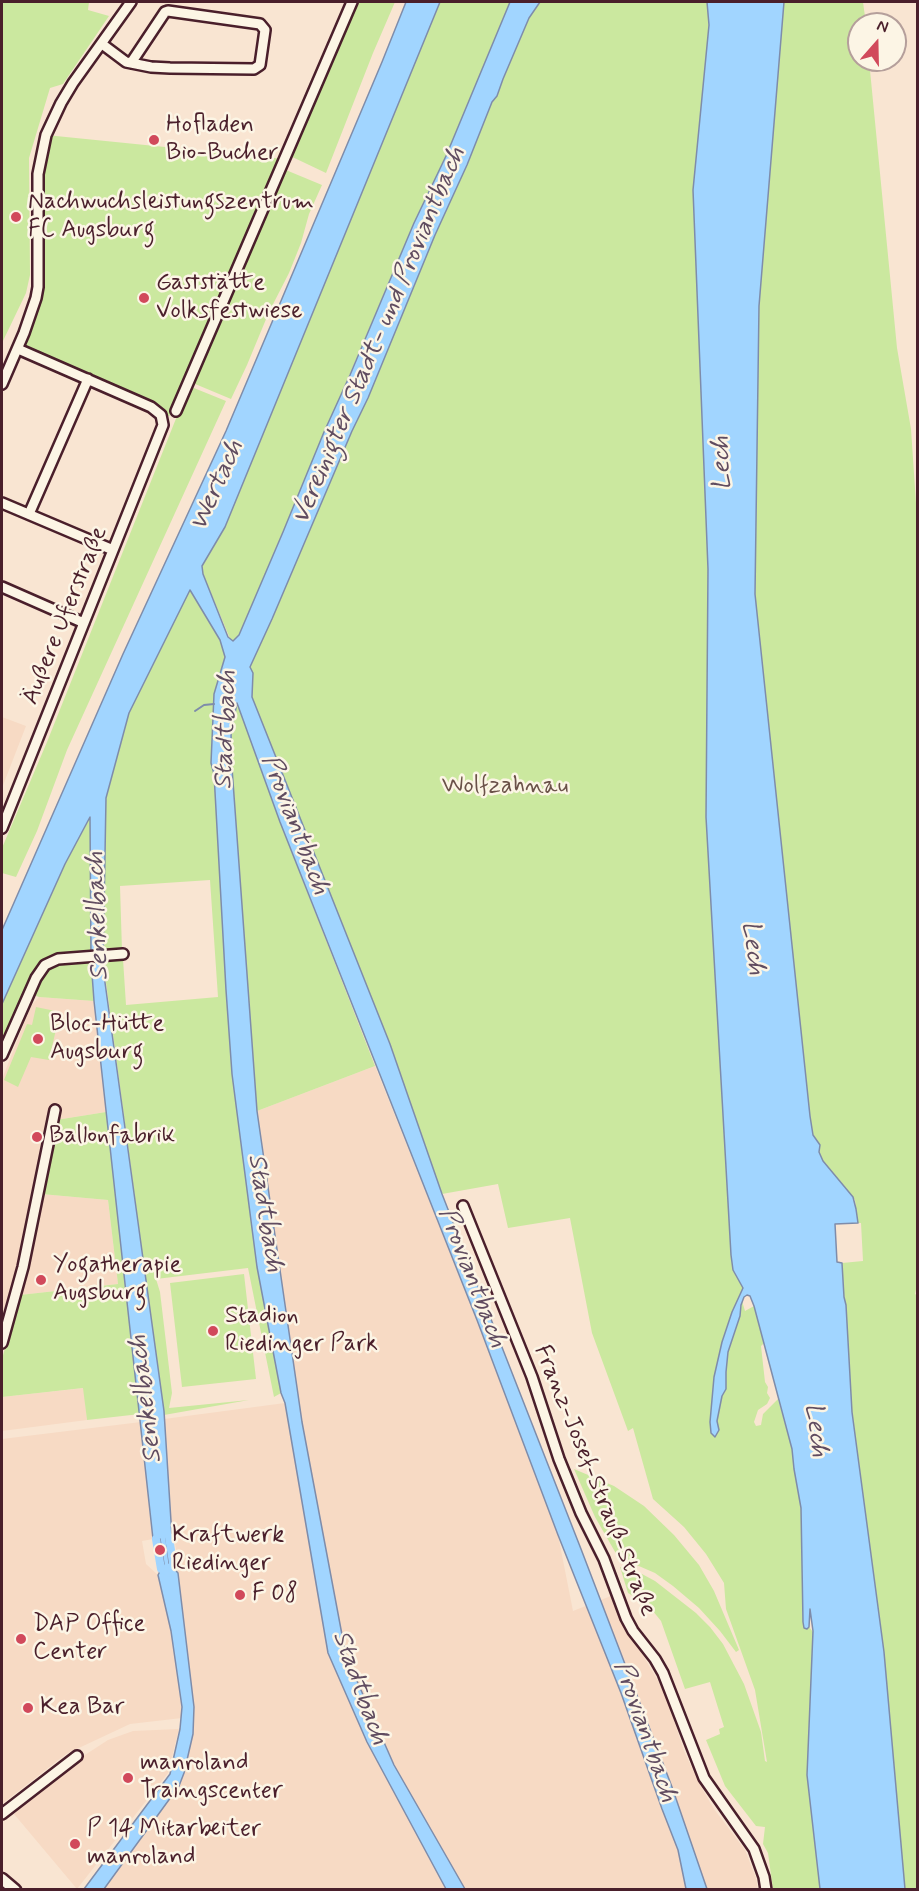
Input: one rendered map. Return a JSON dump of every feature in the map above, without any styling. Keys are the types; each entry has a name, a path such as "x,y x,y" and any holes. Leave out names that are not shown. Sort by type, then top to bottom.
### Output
{"main road":[{"path":"2,1879 15,1890"}],"street":[{"path":"2,384 18,349 38,287 38,174 46,135 60,102 131,2"},
{"path":"176,411 352,2"},
{"path":"102,44 126,62 131,63 152,67 254,69 260,65 265,30 260,24 168,11 165,12 131,63"},
{"path":"18,349 88,379 29,514"},
{"name":"Äußere Uferstraße","path":"2,828 162,432 161,415 151,406 88,379"},
{"path":"2,503 113,550"},
{"path":"2,587 84,623"},
{"path":"2,1055 40,970 50,961 123,954"},
{"path":"2,1343 23,1267 55,1110"},
{"name":"Franz-Josef-Strauß-Straße","path":"463,1206 532,1377 559,1459 626,1618 663,1673 704,1778 754,1849 766,1890"},
{"path":"2,1814 77,1756"}],"shaded area":[{"path":"2,717 26,726 2,788"},
{"path":"39,997 94,1001 106,1112 56,1120 41,1194 108,1200 118,1284 20,1295 20,1265 2,1333 2,1079 31,1006"},
{"path":"375,1066 477,1320 558,1535 573,1611 616,1594 623,1621 665,1693 684,1751 700,1785 714,1809 745,1850 758,1889 465,1889 394,1765 346,1655 302,1422 257,1111"},
{"path":"84,1388 87,1420 2,1431 2,1397"},
{"path":"285,1403 328,1653 367,1742 446,1889 104,1890 179,1786 193,1734 194,1707 178,1560 174,1537 172,1537 164,1419"},
{"path":"141,1422 153,1539 142,1541 146,1564 158,1575 171,1631 182,1718 130,1724 66,1754 2,1804 2,1439"},
{"path":"179,1729 168,1773 77,1889 14,1814 71,1764 108,1740 133,1731"}],"green space":[{"name":"Nachwuchsleistungszentrum FC Augsburg","path":"2,2 89,2 88,10 109,16 63,84 50,88 29,158 30,275 26,293 2,343"},
{"path":"352,2 395,2 326,173 286,154"},
{"path":"440,2 510,2 239,635 231,641 203,574 202,566 225,527"},
{"name":"Wolfzahnau","path":"540,2 707,2 709,25 693,190 708,569 706,817 731,1255 733,1270 743,1288 722,1342 714,1377 710,1422 717,1421 722,1396 726,1389 728,1352 740,1316 742,1301 745,1311 754,1306 764,1343 761,1346 765,1382 770,1398 767,1404 758,1410 754,1422 756,1426 761,1425 763,1414 778,1399 792,1449 801,1508 803,1622 807,1629 809,1627 813,1632 807,1775 820,1889 773,1889 768,1853 763,1844 765,1827 756,1826 725,1786 706,1740 720,1734 719,1729 724,1727 710,1682 685,1689 661,1621 648,1605 628,1593 620,1567 655,1581 710,1627 723,1644 744,1684 761,1732 767,1762 755,1690 726,1609 724,1583 706,1554 684,1527 653,1499 633,1428 628,1431 592,1333 570,1218 508,1228 498,1184 442,1194 390,1044 252,697 253,673 250,667 368,398 492,102 497,96 529,18"},
{"path":"784,2 863,2 864,12 847,12 847,72 870,72 897,348 911,429 917,518 918,1280 915,1294 918,1296 917,1889 905,1889 884,1652 852,1412 842,1263 863,1261 861,1223 858,1223 855,1200 823,1161 819,1152 820,1145 813,1135 755,594 759,306"},
{"path":"46,135 284,159 281,168 322,185 309,214 289,273 269,312 231,399 188,381 173,414 162,419 161,415 18,349 36,298 38,174"},
{"path":"189,386 226,401 67,750 37,831 16,877 2,873 2,848 47,742"},
{"path":"190,590 220,640 225,657 214,694 211,763 214,774 232,1074 257,1267 281,1393 274,1397 248,1268 156,1279 160,1292 172,1393 169,1408 249,1400 164,1415 103,960 123,959 126,1005 218,997 210,880 120,886 122,951 103,952 106,798 129,713"},
{"path":"237,702 280,822 375,1066 257,1111 232,768 231,733"},
{"path":"91,816 91,953 56,956 42,963 2,1048 2,1004 65,864"},
{"path":"90,957 94,1001 39,997 29,993 45,965"},
{"name":"Bloc-Hütte Augsburg","path":"36,1007 60,1012 49,1060 31,1057 18,1087 4,1080 27,1024 32,1025"},
{"path":"106,1112 140,1414 87,1420 83,1388 2,1397 2,1359 20,1295 118,1284 108,1200 41,1194 56,1120"},
{"name":"Stadion Riedinger Park","path":"244,1274 256,1379 182,1387 170,1283"},
{"path":"574,1469 614,1486 644,1506 674,1535 699,1565 714,1591 739,1650 736,1652 699,1608 673,1586 655,1573 618,1557 595,1517"}],"water":[{"path":"406,2 440,2 225,527 202,566 203,574 228,637 233,641 239,635 510,2 540,2 529,18 497,96 492,102 368,398 250,667 253,673 252,697 390,1044 442,1194 672,1787 707,1889 686,1889 678,1850 621,1693 558,1535 477,1320 280,822 237,703 231,733 232,768 257,1111 302,1422 346,1656 394,1765 465,1889 446,1889 367,1742 328,1653 285,1403 281,1393 257,1267 232,1074 214,774 211,763 214,694 225,657 220,640 190,590 129,713 106,798 103,968 164,1411 172,1537 166,1538 169,1563 178,1573 194,1707 193,1734 179,1786 104,1889 84,1889 170,1774 180,1729 182,1707 171,1631 158,1575 164,1564 160,1539 153,1539 94,1001 91,960 90,817 65,864 2,1004 2,930 123,654 226,431"},
{"name":"Lech","path":"707,2 784,2 759,306 755,594 813,1135 820,1145 819,1152 823,1161 853,1197 858,1223 835,1224 837,1262 842,1263 852,1412 884,1652 905,1889 820,1889 807,1775 813,1631 810,1609 807,1629 804,1628 803,1622 801,1508 792,1449 754,1306 750,1296 747,1295 741,1305 740,1316 728,1352 726,1389 722,1396 717,1421 719,1430 715,1437 711,1433 714,1377 722,1342 743,1288 733,1270 731,1255 706,817 708,569 693,190 709,25"}],"waterway":[{"name":"Stadtbach","path":"195,711 204,705 214,704"},
{"name":"Senkelbach","path":"156,1539 161,1569 169,1573 173,1568 169,1537"}],"place":[{"name":"Hofladen Bio-Bucher","path":"154,140"},
{"name":"Nachwuchsleistungszentrum FC Augsburg","path":"16,217"},
{"name":"Gaststätte Volksfestwiese","path":"144,298"},
{"name":"Bloc-Hütte Augsburg","path":"38,1039"},
{"name":"Ballonfabrik","path":"37,1137"},
{"name":"Yogatherapie Augsburg","path":"41,1280"},
{"name":"Stadion Riedinger Park","path":"213,1331"},
{"name":"Kraftwerk Riedinger","path":"160,1550"},
{"name":"F 08","path":"240,1595"},
{"name":"DAP Office Center","path":"21,1639"},
{"name":"Kea Bar","path":"28,1708"},
{"name":"manroland Traingscenter","path":"128,1778"},
{"name":"P 14 Mitarbeiter manroland","path":"75,1844"}],"water label":[{"name":"Vereinigter Stadt- und Proviantbach","path":"380,336"},
{"name":"Wertach","path":"218,486"},
{"name":"Proviantbach","path":"294,825"},
{"name":"Proviantbach","path":"471,1278"},
{"name":"Proviantbach","path":"644,1732"}]}
